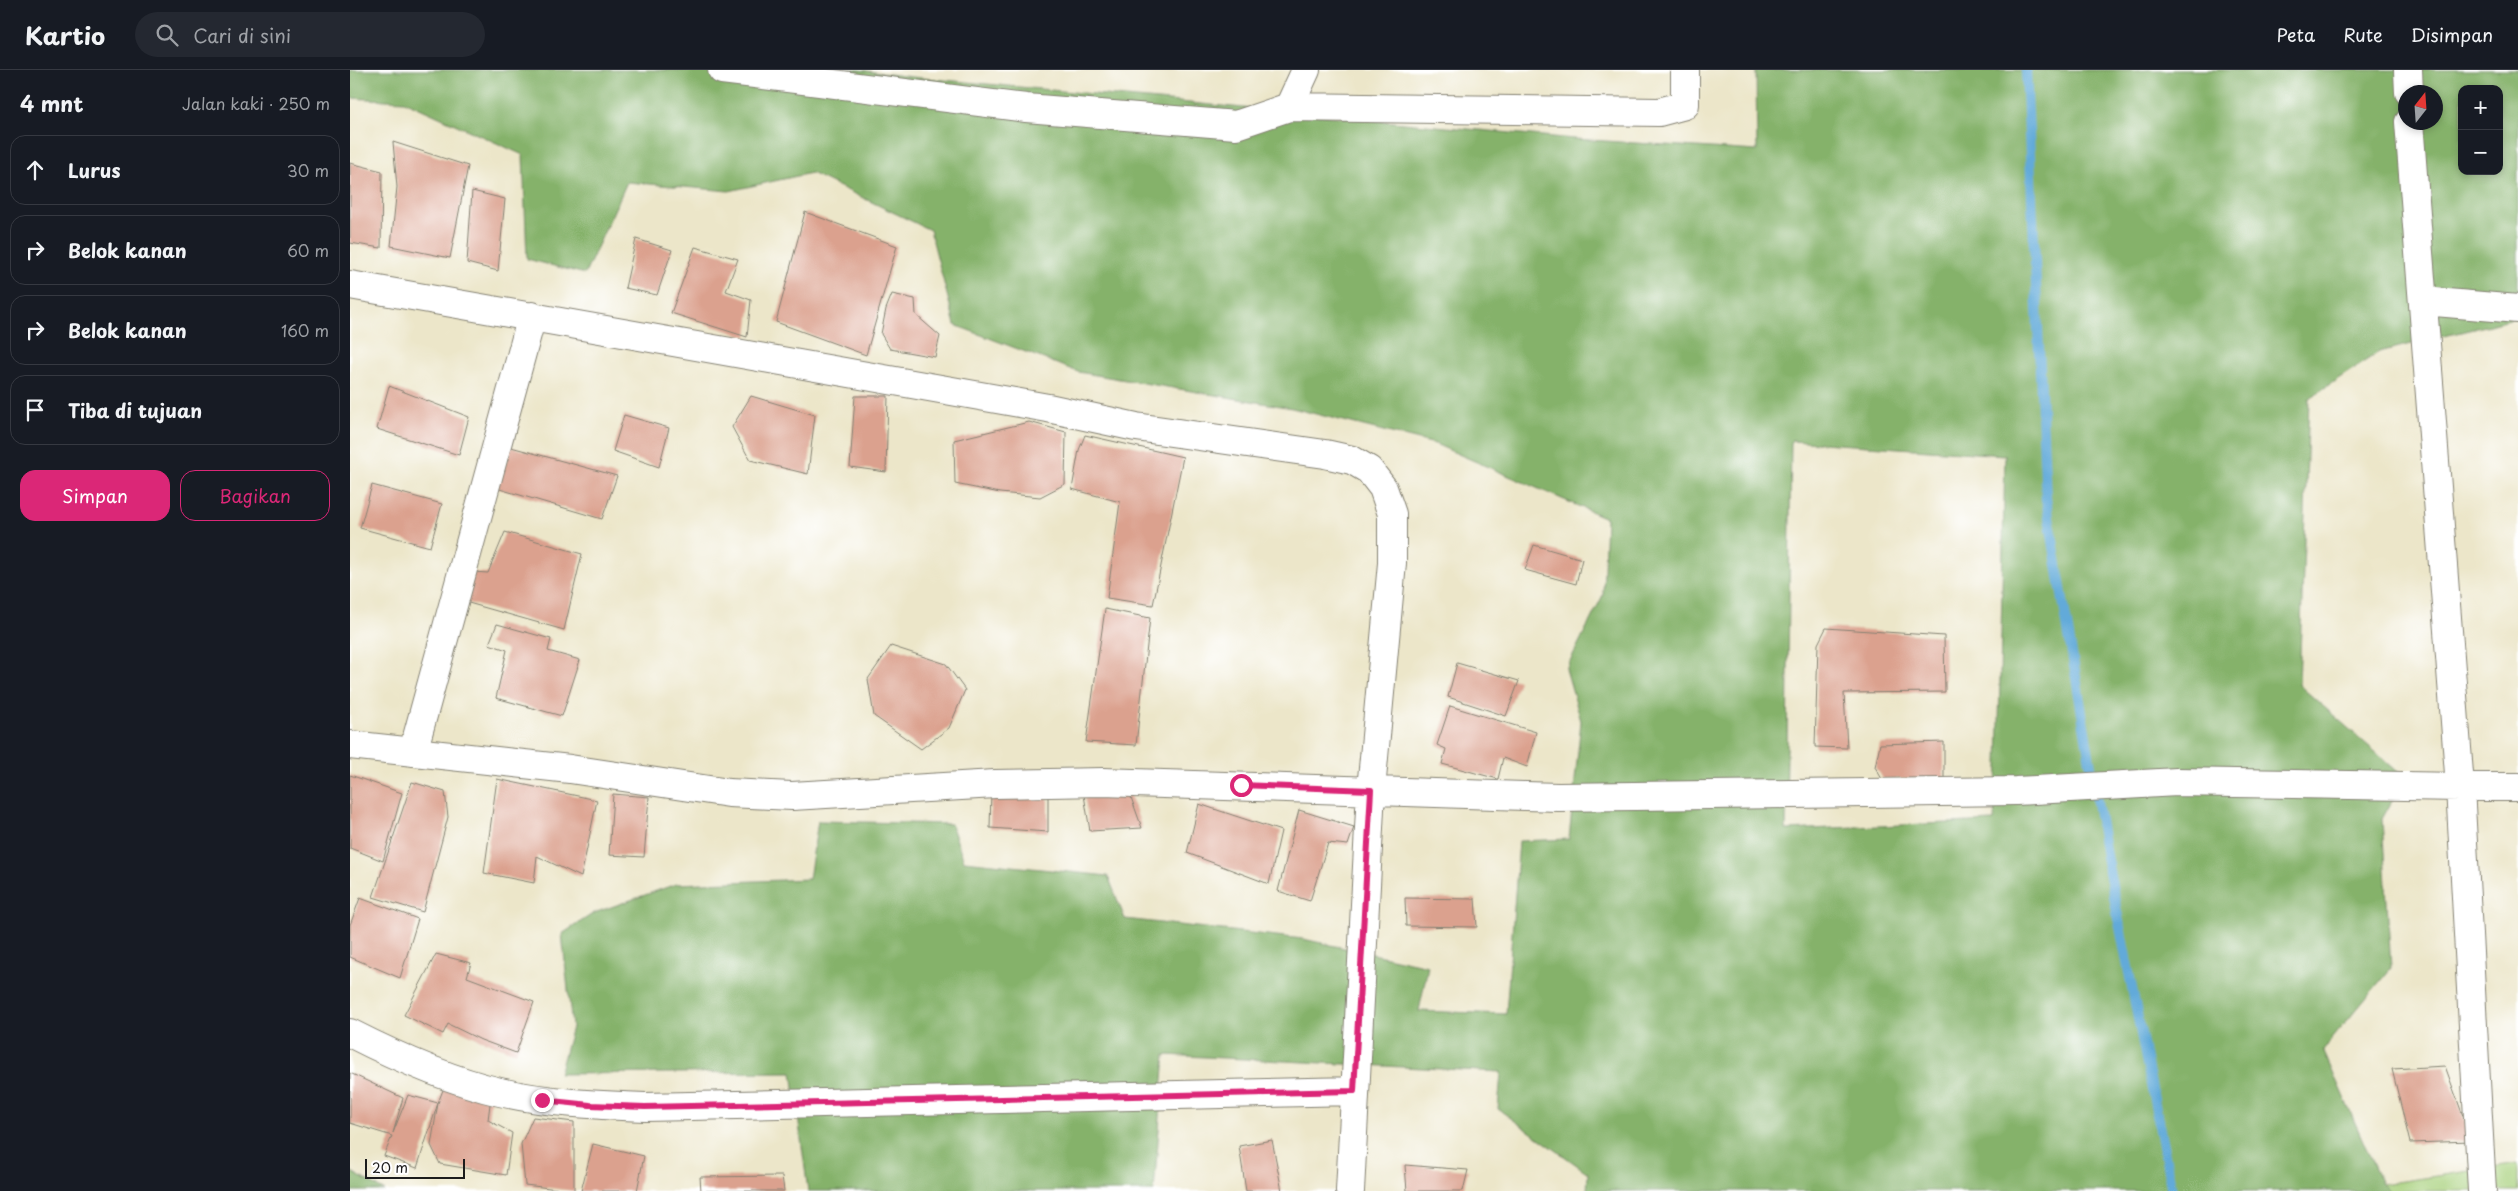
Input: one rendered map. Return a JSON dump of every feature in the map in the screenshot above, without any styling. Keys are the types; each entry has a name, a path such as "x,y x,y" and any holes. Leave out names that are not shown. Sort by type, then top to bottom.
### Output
{"street":[{"path":"722,70 1026,108 1236,124 1289,107 1659,112 1685,105 1686,70"},
{"path":"1289,107 1306,70"},
{"path":"2408,70 2409,85"},
{"path":"2410,130 2460,787 2482,1191"},
{"path":"350,285 1048,408 1136,427 1325,454 1352,460 1369,470 1384,488 1392,514 1392,563 1371,790 1350,1191"},
{"path":"2423,301 2518,309"},
{"path":"413,752 532,316"},
{"path":"350,745 570,769 729,793 792,796 995,784 1103,782 1558,797 2016,791 2177,782 2518,787"},
{"path":"350,1033 410,1062 498,1092 542,1100 590,1105 645,1107 1354,1091"}],"green space":[{"path":"350,70 859,70 912,77 1575,139 1757,151 1756,70 2518,70 2518,318 2379,352 2309,398 2299,685 2405,778 2382,819 2391,968 2323,1050 2382,1184 2389,1191 1587,1191 1588,1173 1498,1109 1501,1072 1165,1055 1154,1191 808,1191 792,1072 559,1074 572,1027 562,934 594,913 676,884 809,879 818,821 951,824 964,861 1108,876 1125,919 1303,939 1428,966 1419,1011 1506,1014 1519,841 1569,839 1581,721 1566,669 1603,595 1606,518 1435,444 1292,408 1078,372 955,325 930,230 811,173 729,191 627,182 585,274 527,259 523,155 404,101 350,98","holes":["1791,441 2005,455 1998,767 1994,821 1786,830"]},
{"path":"2518,1164 2518,1191 2389,1191 2382,1184"},
{"path":"350,1171 385,1191 350,1191"}],"building":[{"path":"393,142 468,166 450,258 391,246 397,187"},
{"path":"350,163 382,171 381,248 350,243"},
{"path":"472,191 505,199 498,271 467,263"},
{"path":"805,212 897,246 866,355 776,322"},
{"path":"636,239 672,250 657,295 625,288"},
{"path":"695,247 738,259 726,291 751,300 747,337 671,313"},
{"path":"892,294 915,299 916,315 940,336 935,357 890,349 881,334 886,309"},
{"path":"389,386 469,417 459,455 377,429"},
{"path":"751,396 815,415 808,474 750,460 732,427"},
{"path":"855,396 888,396 886,472 850,467"},
{"path":"624,415 669,428 659,467 613,451"},
{"path":"1029,422 1066,432 1065,484 1040,497 1000,493 955,484 954,440"},
{"path":"1085,435 1183,457 1153,605 1107,598 1120,502 1072,489 1079,450"},
{"path":"511,447 617,476 602,519 496,488"},
{"path":"372,485 442,504 430,547 360,528"},
{"path":"505,532 582,554 564,630 465,602 473,572 488,573"},
{"path":"1534,545 1582,559 1576,584 1525,570"},
{"path":"1105,609 1150,618 1136,745 1086,742"},
{"path":"497,624 551,639 548,651 580,660 562,716 496,698 507,650 489,644"},
{"path":"1826,628 1944,636 1945,692 1844,693 1847,748 1815,747 1818,644"},
{"path":"891,646 946,664 965,690 949,728 921,749 874,716 868,679"},
{"path":"1457,663 1519,681 1506,716 1448,697"},
{"path":"1450,706 1536,732 1527,767 1503,758 1498,779 1442,764 1446,749 1437,745"},
{"path":"1944,742 1944,779 1882,779 1875,767 1880,744"},
{"path":"350,775 402,793 383,861 350,848"},
{"path":"497,779 597,800 581,877 537,856 534,883 484,873"},
{"path":"412,782 445,792 448,817 423,912 373,897"},
{"path":"1083,789 1128,789 1142,828 1090,831"},
{"path":"991,791 1048,793 1048,832 990,828"},
{"path":"613,794 649,797 644,857 609,855"},
{"path":"1199,804 1281,831 1269,884 1187,853"},
{"path":"1299,810 1354,827 1348,845 1328,843 1310,901 1278,891"},
{"path":"360,898 418,919 400,978 350,957 350,925"},
{"path":"1405,898 1475,899 1477,927 1406,926"},
{"path":"436,954 471,963 467,977 534,1002 516,1053 481,1040 448,1024 443,1034 404,1015"},
{"path":"2445,1066 2472,1141 2410,1143 2392,1069"},
{"path":"350,1073 403,1098 393,1133 408,1095 438,1103 417,1168 384,1156 392,1136 350,1123"},
{"path":"446,1082 491,1096 488,1120 512,1133 506,1175 440,1164 431,1145 438,1103"},
{"path":"533,1117 574,1122 574,1191 525,1185 521,1144"},
{"path":"1272,1140 1282,1191 1246,1191 1239,1146"},
{"path":"593,1144 644,1156 637,1191 581,1191"},
{"path":"1405,1165 1468,1170 1463,1191 1407,1191"},
{"path":"782,1176 784,1191 701,1191 700,1177"}],"waterway":[{"path":"2026,70 2046,499 2106,856 2172,1191"}],"route":[{"path":"542,1100 590,1105 645,1107 1354,1091 1371,790 1241,785"}]}
